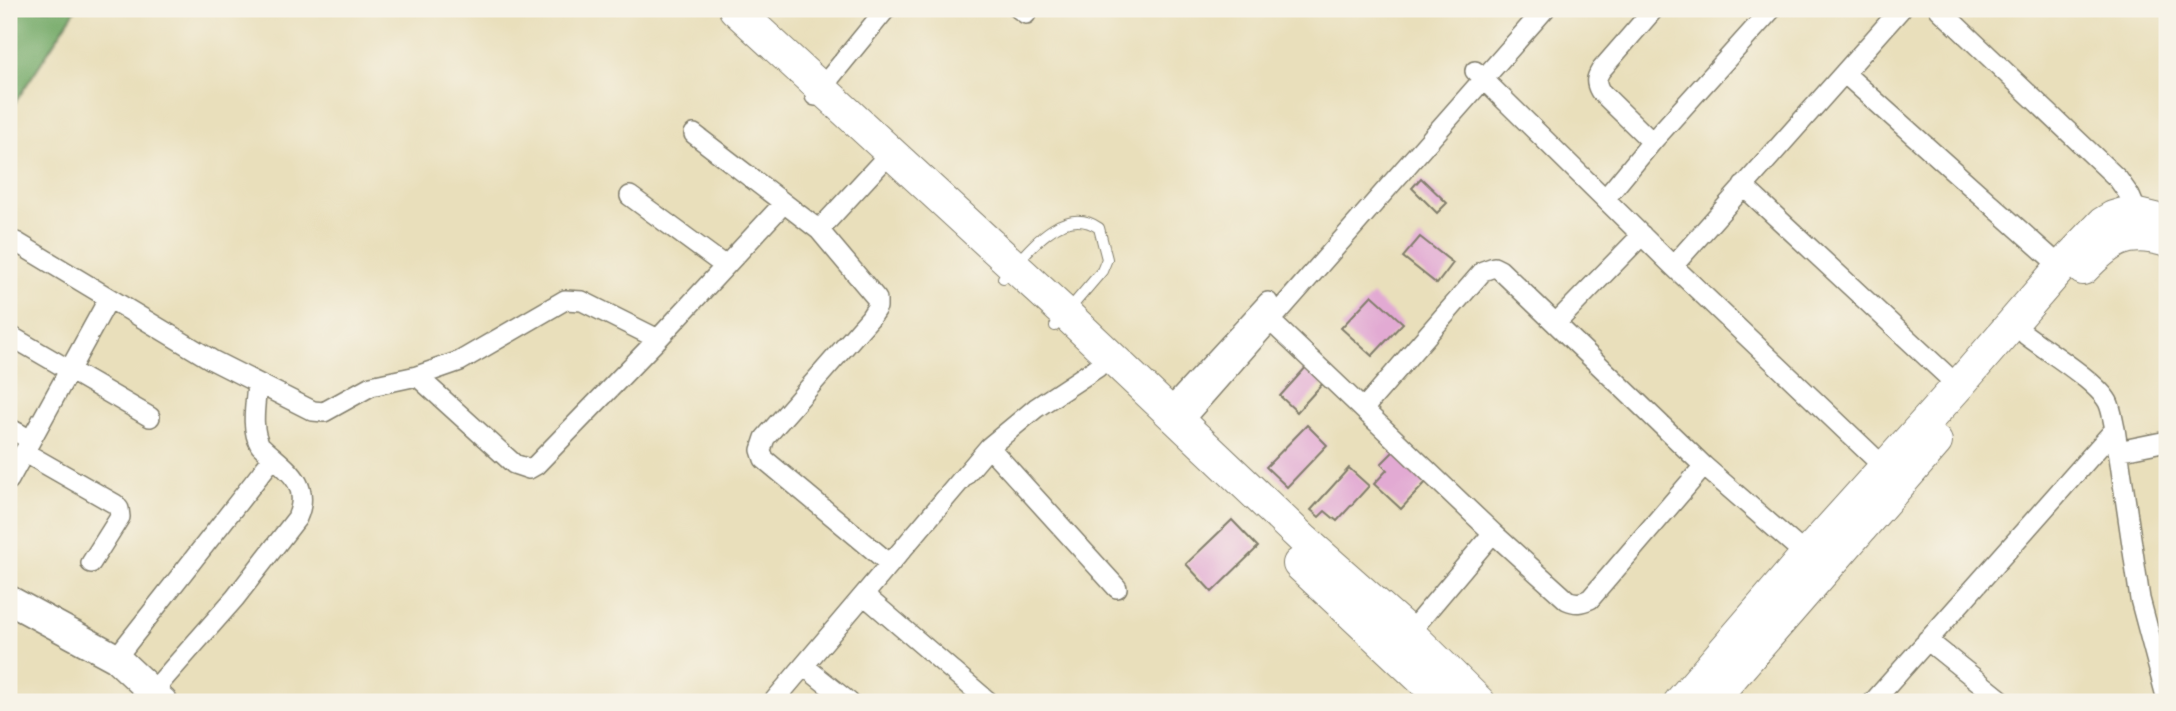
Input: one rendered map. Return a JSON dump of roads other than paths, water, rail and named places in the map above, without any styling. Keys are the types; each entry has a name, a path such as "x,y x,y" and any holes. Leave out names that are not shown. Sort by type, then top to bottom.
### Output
{"main road":[{"path":"715,9 817,94 1060,320 1174,418 1305,541 1409,633 1479,702"},
{"path":"735,9 880,164 1009,272"},
{"path":"1680,702 1806,555 2103,223 2123,214 2153,218"},
{"path":"1710,702 2099,253 2119,239 2136,235 2167,241"},
{"path":"1060,320 1098,367 1167,439 1446,702"}],"street":[{"path":"817,94 886,9"},
{"path":"1479,76 1529,9"},
{"path":"1174,418 1479,76 1545,9"},
{"path":"1652,142 1596,84 1601,69 1654,9"},
{"path":"1605,199 1652,142 1772,9"},
{"path":"1672,266 1901,9"},
{"path":"1939,9 2118,179 2130,196 2153,218"},
{"path":"1844,73 2061,267"},
{"path":"1479,76 1672,266 1885,468"},
{"path":"694,134 819,230 877,299 877,307 870,318 765,438 761,450 764,459 890,564"},
{"path":"819,230 880,164"},
{"path":"1743,186 1958,386"},
{"path":"630,196 725,266"},
{"path":"417,376 514,464 529,469 536,465 659,339 784,203"},
{"path":"1556,323 1642,235"},
{"path":"16,242 212,360 313,411 324,412 371,386 417,376 460,361 565,300 582,302 659,339"},
{"path":"1364,408 1483,271 1494,267 1704,466 1806,555"},
{"path":"9,480 108,298"},
{"path":"1265,316 1567,600 1581,603 1590,598 1704,466"},
{"path":"9,335 150,417"},
{"path":"2026,335 2097,390 2108,403 2115,429 2140,599 2167,700"},
{"path":"773,702 989,447 1036,408 1098,367"},
{"path":"9,600 116,658 158,697 297,518 302,506 302,492 298,481 256,438 254,427 257,383"},
{"path":"9,428 27,446 119,509 120,517 91,563"},
{"path":"1873,702 2115,429"},
{"path":"2118,451 2167,441"},
{"path":"989,447 1117,588"},
{"path":"116,658 273,458"},
{"path":"1409,633 1493,533"},
{"path":"864,595 989,702"},
{"path":"1927,640 2004,702"},
{"path":"804,666 849,702"}],"lane":[{"path":"1009,272 1048,231 1072,220 1089,221 1099,228 1107,259 1102,271 1060,320"}]}
